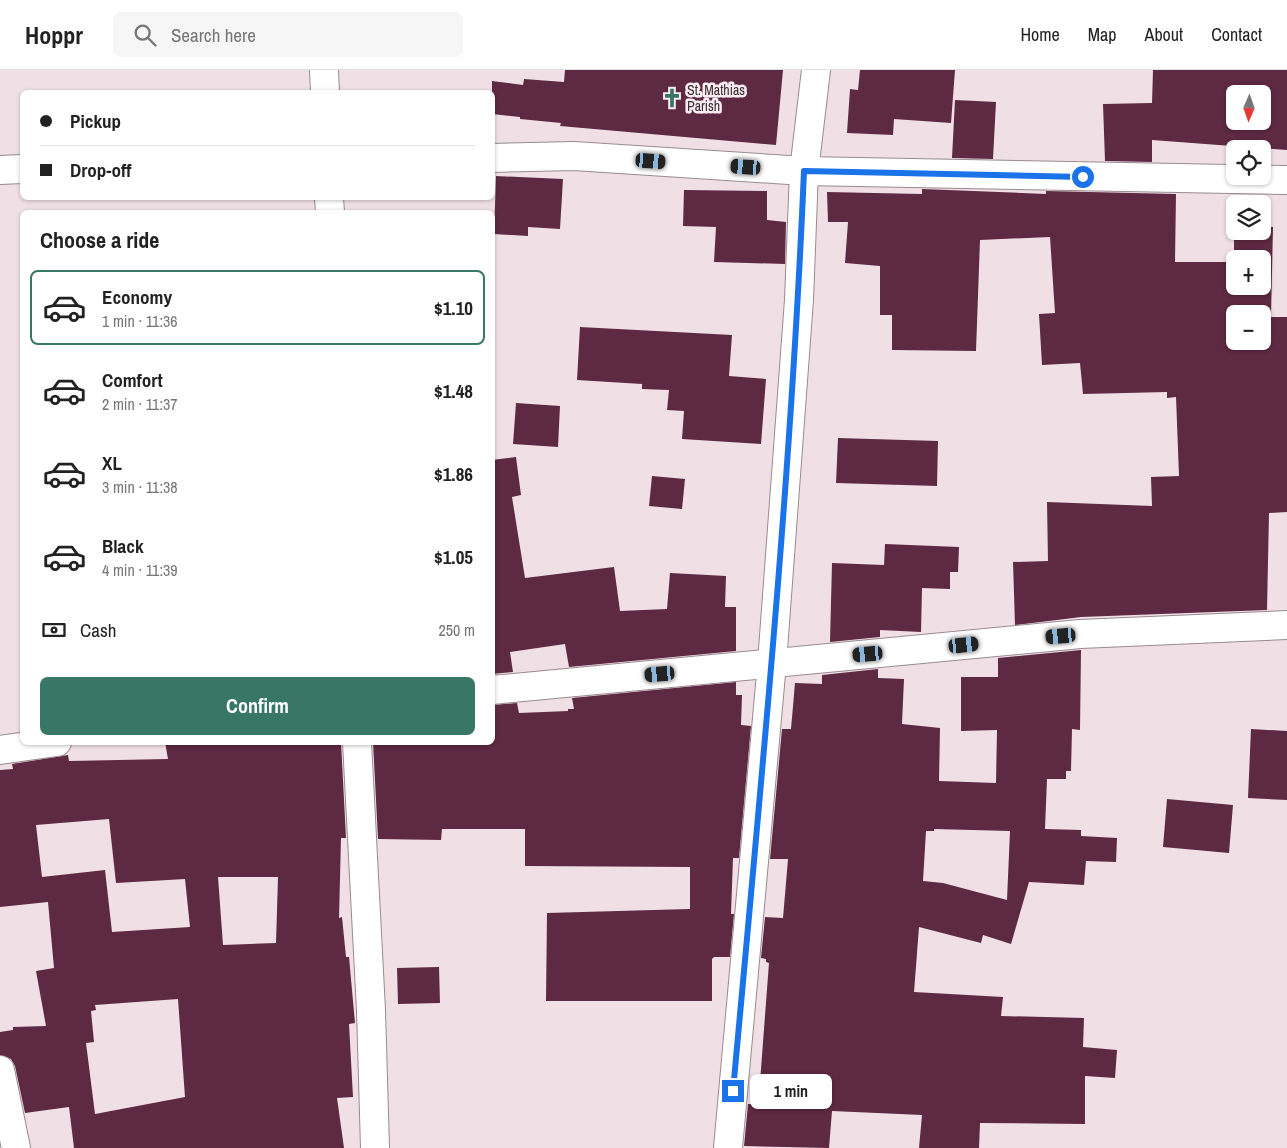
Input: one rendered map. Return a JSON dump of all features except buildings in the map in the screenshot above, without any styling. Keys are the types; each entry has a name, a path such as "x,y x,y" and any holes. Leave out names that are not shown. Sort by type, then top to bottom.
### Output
{"street":[{"path":"324,70 325,90"},
{"path":"728,1148 772,663 799,300 804,171 816,70"},
{"path":"495,158 574,156 804,171 1287,180"},
{"path":"0,170 20,169"},
{"path":"495,690 1080,634 1287,625"},
{"path":"0,750 36,745"},
{"path":"357,745 371,1010 375,1148"},
{"path":"0,1070 16,1148"}],"place":[{"name":"St. Mathias Parish","path":"672,98"}],"route":[{"path":"733,1091 772,663 799,300 804,171 1083,177"}]}
